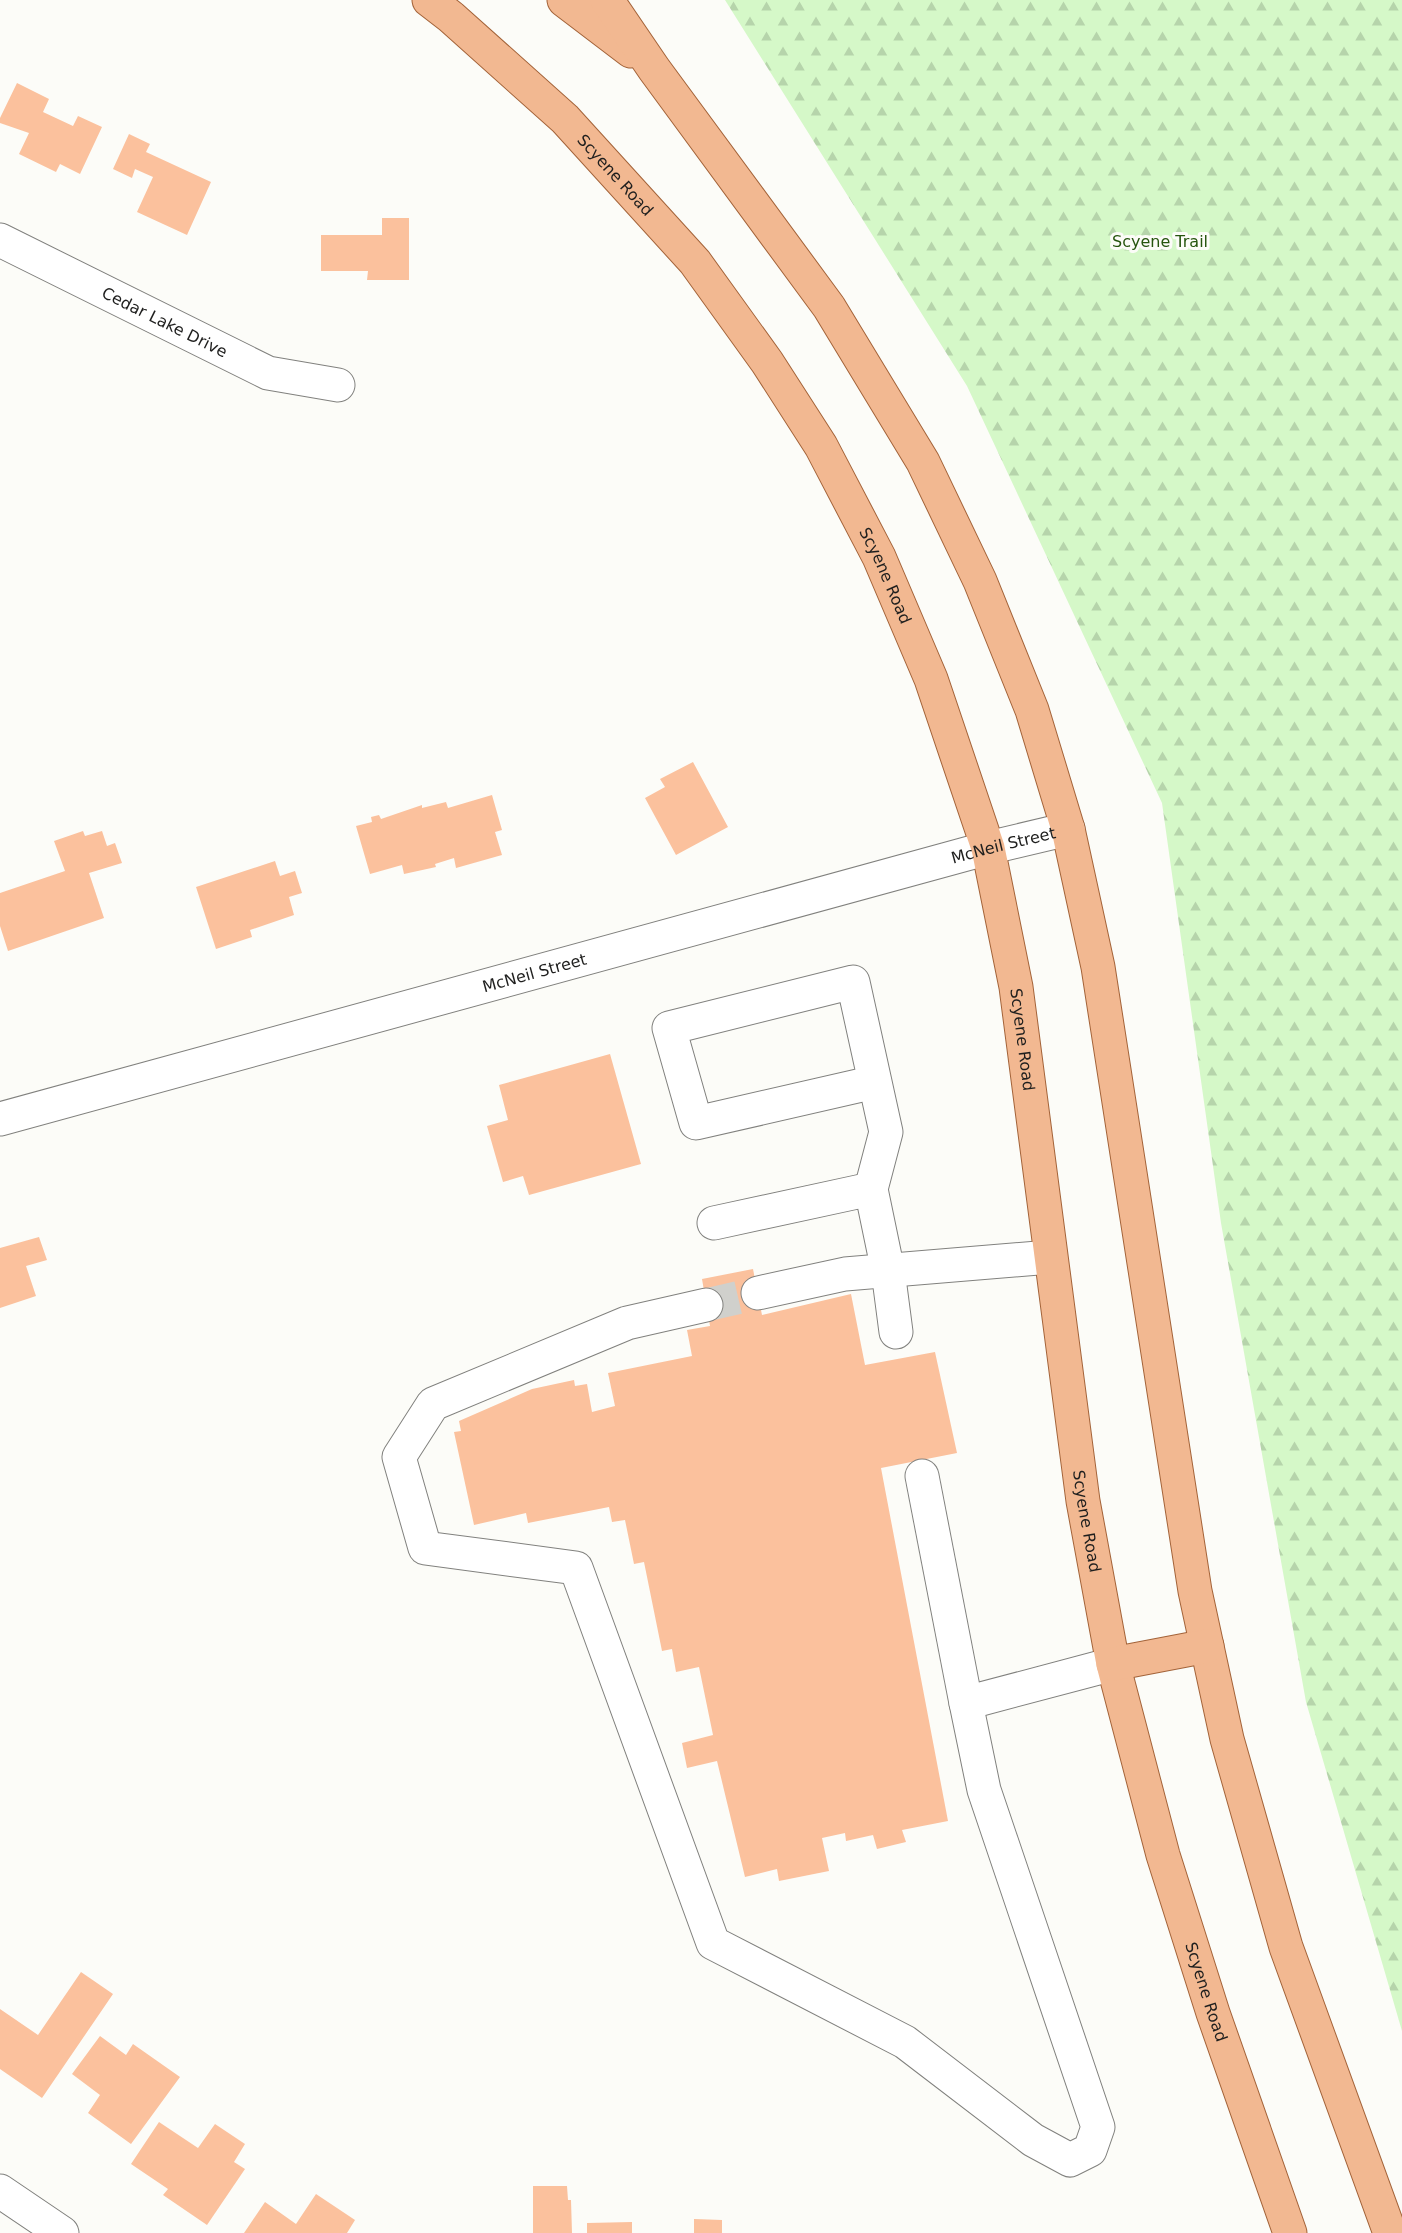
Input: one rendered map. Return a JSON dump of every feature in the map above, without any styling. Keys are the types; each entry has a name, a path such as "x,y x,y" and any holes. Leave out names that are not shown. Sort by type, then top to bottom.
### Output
{"main road":[{"name":"Scyene Road","path":"429,0 565,119 694,262 767,362 821,446 879,557 931,679 988,848 1016,987 1083,1501 1113,1664 1163,1855 1213,2013 1290,2233"},
{"path":"564,0 654,69"},
{"path":"607,0 654,69 829,307 923,462 980,580 1032,710 1068,829 1098,967 1195,1591 1227,1739 1286,1947 1390,2233"},
{"path":"1113,1664 1207,1646"}],"street":[{"name":"Cedar Lake Drive","path":"0,240 268,373 338,386"},
{"name":"McNeil Street","path":"0,1119 988,848 1068,829"},
{"path":"875,1082 696,1124 669,1028 853,982 875,1082 886,1132 871,1189 888,1270 896,1332"},
{"path":"714,1223 871,1189"},
{"path":"758,1293 845,1274 1050,1257"},
{"path":"706,1305 627,1323 433,1404 399,1457 424,1548 576,1568 713,1943 905,2042 1033,2140 1070,2160 1090,2150 1098,2127 984,1790 922,1476"},
{"path":"966,1703 1113,1664"},
{"path":"0,2191 62,2233"}],"green space":[{"name":"Scyene Trail","path":"725,0 1402,0 1402,2031 1306,1702 1221,1223 1162,803 967,386"}],"building":[{"path":"17,83 49,99 43,112 73,126 78,116 102,127 80,174 60,164 56,172 19,154 29,133 0,123 0,118"},
{"path":"129,134 150,144 146,152 211,182 187,235 137,212 153,177 135,169 132,178 113,169"},
{"path":"382,218 409,218 409,280 367,280 368,271 321,271 321,235 382,235"},
{"path":"693,762 728,827 676,855 645,798 665,787 660,779"},
{"path":"492,795 502,830 495,832 502,855 456,868 454,858 435,864 436,867 404,874 402,865 370,874 356,826 372,822 371,817 379,815 381,819 422,805 422,808 446,802 448,808"},
{"path":"83,831 85,836 102,831 107,846 115,843 122,863 89,873 104,918 8,951 0,926 0,893 65,871 54,841"},
{"path":"275,861 280,876 295,871 302,893 289,897 294,915 250,930 252,937 216,949 196,887"},
{"path":"610,1054 641,1164 529,1195 523,1176 503,1182 487,1126 508,1120 499,1085"},
{"path":"39,1237 47,1260 26,1266 36,1296 0,1308 0,1248"},
{"path":"753,1269 762,1315 851,1294 865,1365 935,1352 957,1453 881,1468 948,1821 902,1830 906,1842 877,1849 873,1835 846,1841 845,1833 822,1838 829,1871 779,1881 777,1869 745,1877 717,1761 687,1768 682,1743 713,1735 699,1667 676,1672 672,1649 662,1651 644,1562 634,1564 625,1520 612,1522 609,1507 528,1523 526,1513 474,1525 454,1432 461,1431 459,1421 532,1389 574,1380 575,1386 587,1384 592,1412 615,1406 608,1373 692,1356 687,1330 710,1326 702,1279"},
{"path":"81,1972 113,1994 42,2098 0,2069 0,2009 38,2035"},
{"path":"100,2036 126,2055 133,2044 180,2077 131,2144 88,2113 100,2095 72,2074"},
{"path":"159,2122 198,2148 215,2124 245,2144 234,2162 245,2169 207,2225 163,2195 168,2189 131,2164"},
{"path":"533,2186 567,2186 568,2200 571,2200 572,2233 533,2233"},
{"path":"316,2194 355,2220 347,2233 244,2233 265,2202 296,2224"},
{"path":"694,2219 722,2220 722,2233 694,2233"},
{"path":"632,2222 632,2233 587,2233 587,2223"}],"tunnel":[{"path":"706,1305 758,1293"}]}
